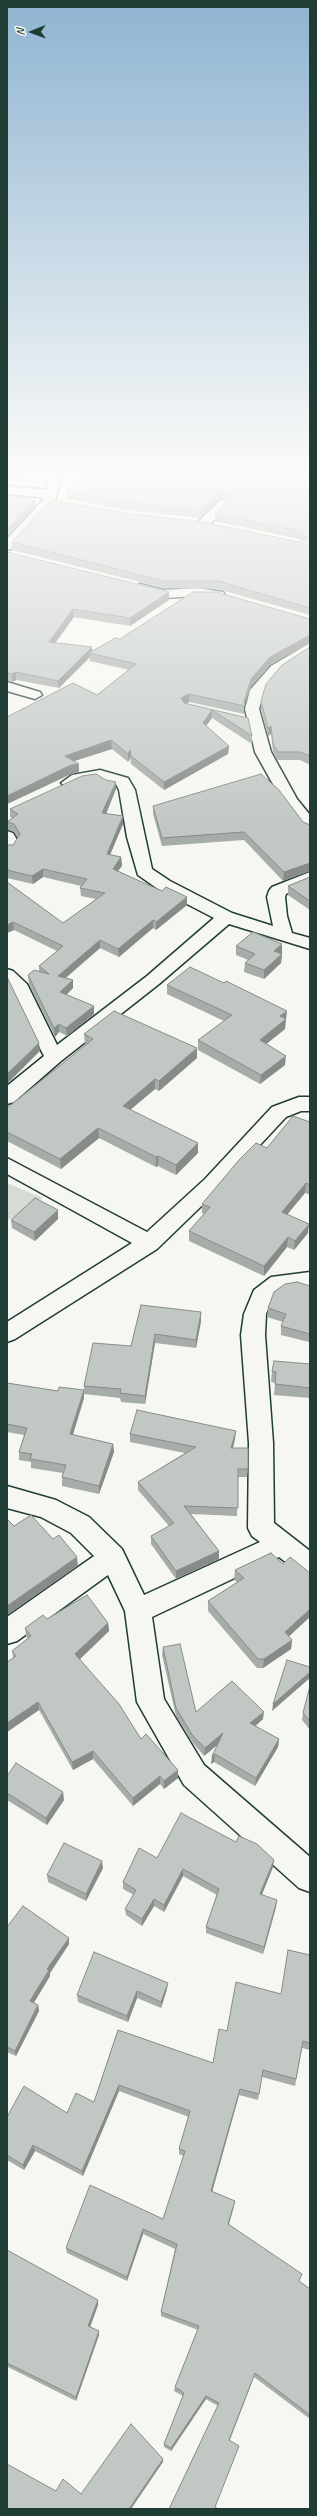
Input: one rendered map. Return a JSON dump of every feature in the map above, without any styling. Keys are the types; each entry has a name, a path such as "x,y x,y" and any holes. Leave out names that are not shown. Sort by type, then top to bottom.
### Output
{"street":[{"path":"162,593 194,593"},
{"path":"212,593 231,598"},
{"path":"171,606 189,594"},
{"path":"310,647 276,669 257,690 252,709 247,720 290,802 310,826"},
{"path":"7,686 34,695"},
{"path":"57,788 78,778 100,775 122,781 127,790 135,837 144,871 164,885 226,917 284,934 310,944"},
{"path":"7,836 11,843 7,848"},
{"path":"284,934 278,916 276,897 278,891 310,877"},
{"path":"7,1097 54,1057 153,980 226,917"},
{"path":"7,975 18,984 54,1057"},
{"path":"7,1333 149,1243 212,1184 279,1112 299,1104 310,1104"},
{"path":"7,1165 149,1243"},
{"path":"310,1280 279,1283 262,1296 255,1314 253,1335 261,1443 261,1528 279,1545 310,1566"},
{"path":"7,1497 47,1508 80,1525 113,1557 138,1611 151,1702 194,1774 310,1877"},
{"path":"138,1611 279,1545"},
{"path":"7,1632 113,1557"}],"shaded area":[{"path":"7,1183 43,1198 7,1221"}],"building":[{"path":"7,593 167,593 130,618 73,609 49,642 92,647 58,681 16,672 12,674 7,673"},
{"path":"191,593 221,593 310,619 310,635 270,657 251,679 244,701 245,706 189,694 181,698 184,703 248,718 252,736 212,710 203,723 229,746 164,782 131,756 130,750 128,754 111,740 65,756 79,764 71,765 7,796 7,717 73,683 97,695 136,664 89,653 115,638 120,639"},
{"path":"260,593 310,593 310,608"},
{"path":"310,647 310,756 300,752 278,752 273,744 271,726 268,728 261,701 266,684 282,665"},
{"path":"96,774 106,780 116,782 102,813 123,816 107,854 121,857 113,869 162,891 166,887 187,897 156,922 153,920 118,949 100,940 58,976 73,980 60,992 94,1006 66,1028 59,1024 54,1028 28,975 34,970 49,974 39,966 63,946 13,922 7,925 7,882 63,923 105,893 80,888 87,879 43,869 32,876 7,870 7,845 13,845 20,834 14,824 7,822 18,814 10,809 82,776"},
{"path":"261,774 279,790 303,822 310,825 310,863 284,872 244,832 162,838 153,806"},
{"path":"310,877 310,901 288,886"},
{"path":"253,932 282,944 274,951 282,954 264,970 245,963 255,954 236,946"},
{"path":"190,967 224,983 226,981 287,1011 280,1016 286,1019 260,1040 286,1056 261,1075 198,1040 232,1015 167,985"},
{"path":"7,977 39,1043 7,1074"},
{"path":"114,1011 197,1048 159,1081 155,1079 123,1106 198,1143 176,1165 158,1156 156,1157 98,1128 60,1159 7,1132 7,1108 93,1039 84,1034"},
{"path":"293,1116 310,1122 310,1185 306,1183 282,1212 309,1224 295,1241 288,1237 264,1266 189,1231 210,1207 202,1204 239,1160 256,1143 267,1148"},
{"path":"35,1198 58,1210 34,1232 11,1220"},
{"path":"297,1282 310,1286 310,1334 281,1326 286,1314 268,1308 274,1292 285,1284"},
{"path":"141,1305 201,1312 196,1340 155,1334 145,1396 120,1393 121,1389 84,1386 93,1343 131,1346"},
{"path":"274,1361 310,1364 310,1388 275,1384 276,1372 272,1371"},
{"path":"7,1383 58,1391 59,1387 84,1390 70,1434 113,1444 99,1486 62,1477 66,1465 30,1459 32,1454 19,1452 27,1428 7,1424"},
{"path":"137,1410 236,1431 231,1448 248,1448 248,1469 238,1469 238,1508 184,1506 219,1551 176,1571 151,1536 174,1523 138,1482 196,1447 130,1434"},
{"path":"31,1515 53,1539 59,1535 77,1557 7,1606 7,1519 14,1526"},
{"path":"271,1553 283,1564 290,1557 310,1573 310,1609 285,1632 292,1640 264,1659 258,1659 208,1601 244,1578 235,1570"},
{"path":"87,1595 108,1623 75,1654 119,1704 141,1739 146,1734 178,1770 164,1781 160,1776 133,1798 93,1751 72,1762 38,1702 7,1723 7,1662 16,1656 12,1651 31,1636 25,1628 43,1615 47,1619"},
{"path":"180,1644 196,1712 232,1681 264,1712 250,1723 279,1739 256,1778 215,1754 212,1756 223,1733 205,1748 193,1736 176,1708 163,1647"},
{"path":"287,1660 310,1667 310,1672 273,1704"},
{"path":"310,1686 310,1721 303,1713"},
{"path":"16,1763 63,1792 46,1818 7,1793 7,1776"},
{"path":"181,1813 236,1842 239,1836 257,1844 274,1860 260,1894 277,1900 264,1947 206,1927 219,1889 183,1869 164,1905 154,1899 142,1919 125,1909 136,1890 123,1882 139,1848 157,1858"},
{"path":"64,1843 102,1861 86,1894 47,1875"},
{"path":"23,1906 69,1938 47,1969 49,1970 30,2001 38,2005 15,2051 7,2047 7,1927"},
{"path":"288,1950 310,1955 310,2043 303,2041 296,2079 263,2070 259,2094 240,2089 211,2191 235,2201 228,2224 302,2274 299,2281 310,2289 310,2415 255,2373 229,2440 239,2446 215,2507 218,2509 169,2509 219,2403 206,2396 171,2448 164,2444 184,2393 175,2387 199,2326 161,2312 177,2244 143,2229 127,2277 66,2248 90,2185 163,2219 185,2151 179,2149 190,2111 119,2085 82,2171 33,2145 23,2165 7,2155 7,2117 24,2086 67,2113 76,2093 94,2102 118,2030 213,2063 219,2029 227,2031 236,1982 281,1994"},
{"path":"94,1952 168,1983 161,2002 137,1991 127,2016 77,1995"},
{"path":"7,2250 98,2300 88,2326 99,2331 76,2397 7,2363"},
{"path":"131,2424 163,2459 129,2509 7,2509 7,2464 56,2491 63,2479 81,2494"}]}
